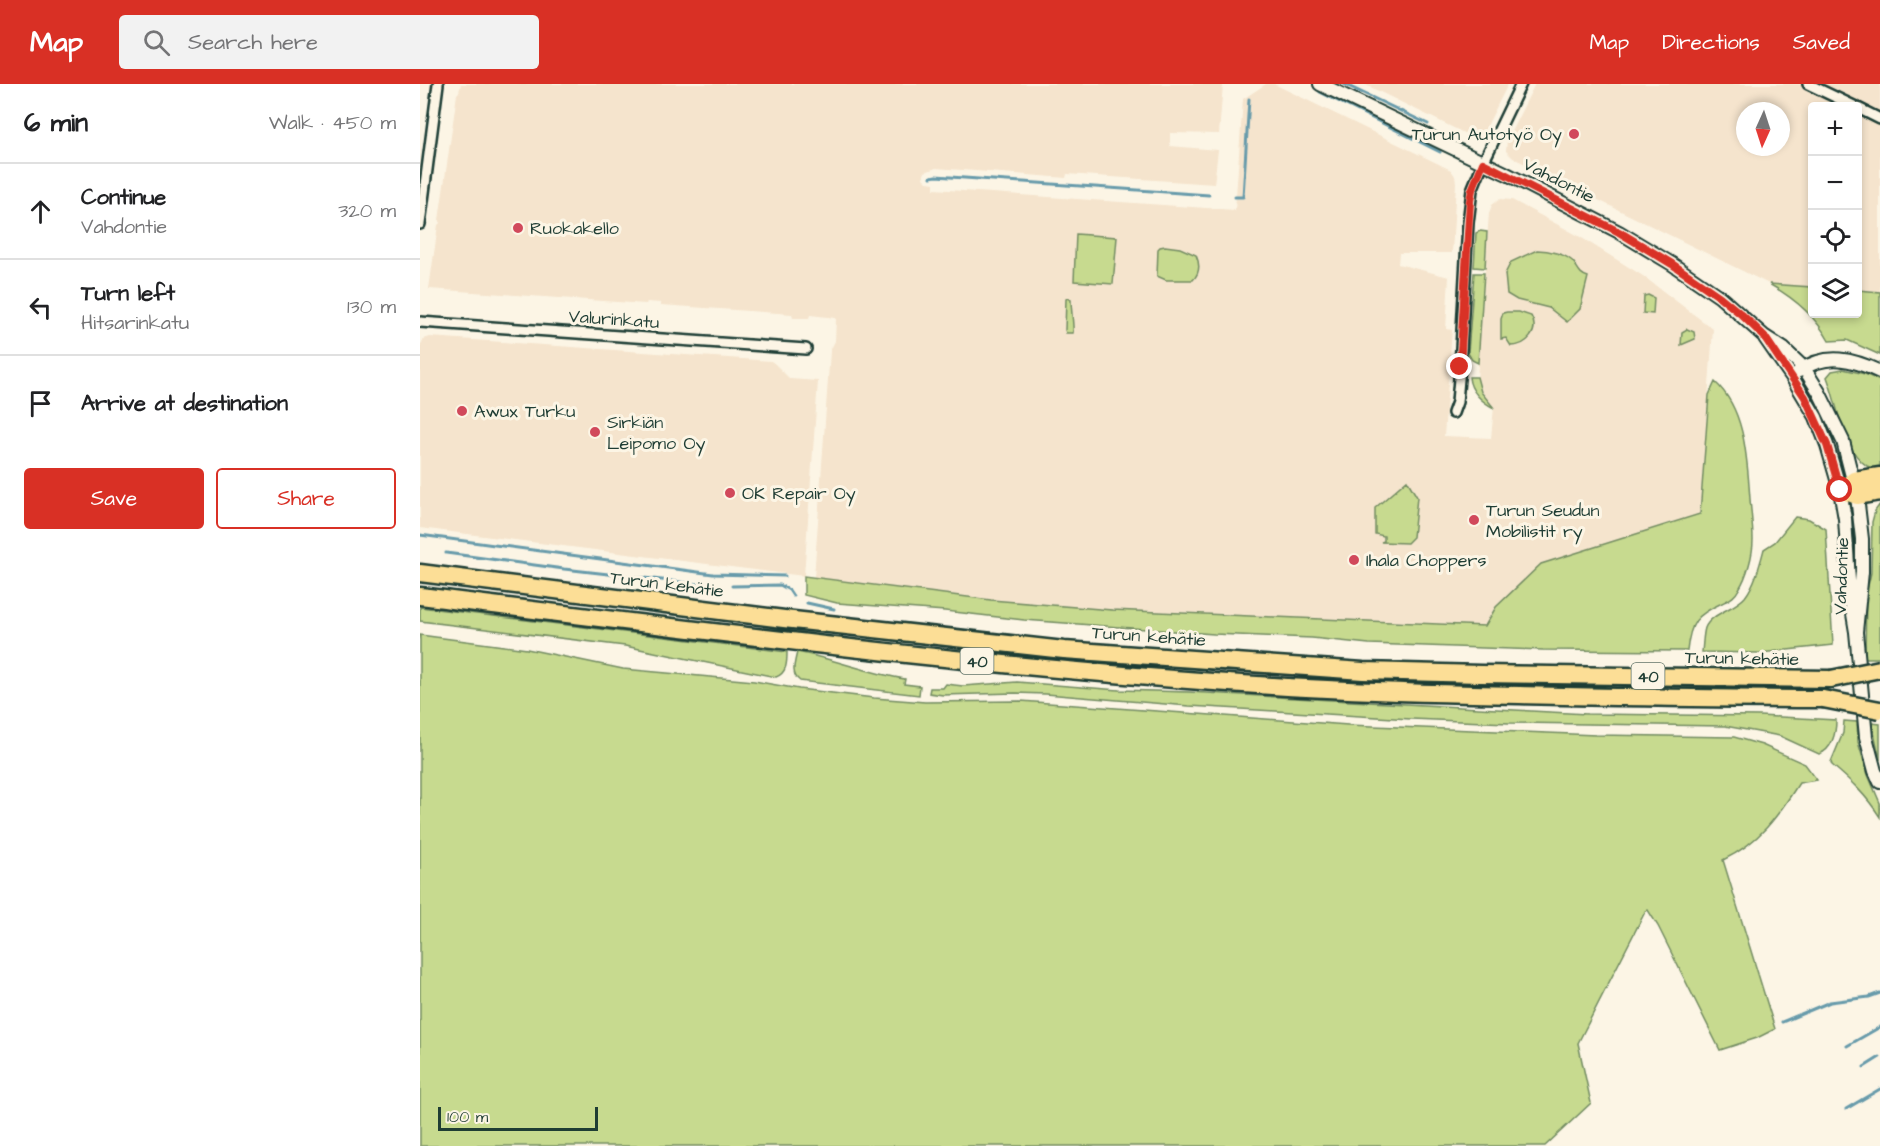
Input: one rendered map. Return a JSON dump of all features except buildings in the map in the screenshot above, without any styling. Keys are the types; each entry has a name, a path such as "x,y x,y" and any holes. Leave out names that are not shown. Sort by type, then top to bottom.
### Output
{"highway":[{"path":"1856,488 1880,476"},
{"path":"1840,490 1856,488 1880,492"},
{"name":"Turun kehätie","path":"420,573 784,619 1075,651 1363,671 1880,679"},
{"name":"40","path":"420,596 818,645 1046,669 1270,686 1536,696 1880,700"},
{"path":"1823,679 1880,669"},
{"path":"1818,699 1880,710"}],"street":[{"path":"420,225 438,84"},
{"name":"Vahdontie","path":"1320,84 1628,237 1720,297 1804,368 1819,392 1843,441 1856,488 1862,539 1862,572 1856,632"},
{"path":"1454,413 1460,367 1472,190 1521,84"},
{"path":"1808,84 1846,102"},
{"path":"1862,110 1880,119"},
{"name":"Valurinkatu","path":"420,322 806,349"},
{"name":"Vahdontie","path":"1764,336 1805,397 1827,445 1840,490 1845,519 1850,596 1856,632 1866,737 1880,782"},
{"path":"1792,377 1804,368 1824,361 1847,360 1880,372"}],"shaded area":[{"path":"461,84 1223,84 1219,134 1170,133 1170,146 1218,150 1214,184 1067,174 1066,178 936,168 925,172 923,178 927,182 934,183 934,189 1235,210 1243,99 1266,84 1274,84 1451,170 1455,176 1452,253 1399,253 1398,264 1449,277 1446,329 1452,330 1444,436 1491,438 1494,407 1481,392 1477,379 1489,213 1492,205 1500,199 1512,200 1577,235 1643,276 1713,329 1700,514 1541,564 1496,607 1485,626 1112,610 991,600 814,578 830,351 835,341 836,318 810,315 809,318 793,318 792,314 661,305 661,303 647,302 646,304 429,289 457,94"},
{"path":"1364,84 1508,84 1485,130 1476,137"},
{"path":"1535,84 1880,84 1880,292 1862,290 1862,102 1808,102 1808,287 1769,284 1513,158 1506,151 1507,140"},
{"path":"430,337 771,361 790,379 818,381 804,576 420,528 420,347 424,339"}],"green space":[{"path":"1487,232 1485,268 1474,267 1476,233"},
{"path":"1076,234 1117,237 1113,284 1074,281"},
{"path":"1165,246 1180,248 1196,255 1199,268 1193,280 1166,280 1157,276 1158,249"},
{"path":"1537,250 1567,257 1581,273 1588,277 1580,309 1567,322 1549,308 1517,300 1507,294 1505,274 1511,262"},
{"path":"1474,273 1484,273 1478,363 1472,360 1468,353"},
{"path":"1769,284 1808,287 1808,313 1803,308"},
{"path":"1862,290 1880,292 1880,355 1847,340 1829,341 1812,318 1862,318"},
{"path":"1644,296 1654,298 1653,314 1643,313"},
{"path":"1066,299 1071,300 1073,333 1066,333 1065,330"},
{"path":"1519,312 1531,316 1533,322 1533,332 1530,337 1517,345 1511,346 1506,338 1501,339 1501,319 1503,313"},
{"path":"1687,329 1694,332 1695,339 1681,345 1682,332"},
{"path":"1843,369 1865,374 1880,381 1880,469 1867,466 1859,459 1846,438 1827,377 1832,371"},
{"path":"1469,377 1477,377 1481,392 1494,408 1477,396"},
{"path":"1715,382 1733,407 1743,436 1748,468 1753,546 1747,572 1737,592 1730,599 1700,616 1690,633 1687,651 1543,650 1369,644 1312,638 1214,634 1024,620 945,611 837,603 804,595 804,576 991,600 1112,610 1485,626 1496,607 1541,564 1700,514 1709,395"},
{"path":"1407,480 1417,497 1413,537 1407,543 1381,542 1384,541 1384,536 1375,534 1375,508"},
{"path":"1880,504 1880,658 1865,658 1866,594 1871,573 1872,522"},
{"path":"1795,517 1809,519 1826,529 1833,645 1760,653 1702,652 1704,631 1708,623 1745,597 1754,580 1764,549 1775,542"},
{"path":"420,607 787,652 786,663 782,673 776,677 625,646 420,621"},
{"path":"420,635 527,649 623,669 754,681 874,698 925,702 1021,701 1348,725 1596,735 1734,737 1762,745 1805,764 1817,780 1799,783 1767,828 1736,853 1723,860 1775,1029 1757,1038 1720,1050 1648,910 1578,1043 1591,1103 1545,1146 420,1146"},
{"path":"797,652 905,679 904,684 920,686 919,695 800,681 794,671"},
{"path":"1017,682 1119,690 1587,714 1759,716 1836,720 1836,725 1830,745 1819,754 1780,736 1725,726 1509,723 1411,719 1189,706 1046,694 943,695 929,693 930,688 943,688 946,684 963,686"},
{"path":"1844,721 1857,722 1858,742 1880,803 1880,817 1858,789 1832,765 1831,762 1843,733"},
{"path":"1872,723 1880,724 1880,760"}],"waterway":[{"path":"1344,84 1428,124"},
{"path":"1320,92 1440,152"},
{"path":"1235,197 1243,197 1249,99"},
{"path":"931,177 1209,195"},
{"path":"420,535 713,574 785,576"},
{"path":"446,553 706,585"},
{"path":"732,586 780,585 789,590 793,596"},
{"path":"807,603 834,609"},
{"path":"1782,1022 1830,1002 1869,997 1880,993"},
{"path":"1847,1046 1880,1027"},
{"path":"1864,1067 1880,1057"},
{"path":"1846,1109 1880,1089"}],"place":[{"name":"Turun Autotyö Oy","path":"1574,134"},
{"name":"Ruokakello","path":"518,228"},
{"name":"Awux Turku","path":"462,411"},
{"name":"Sirkiän Leipomo Oy","path":"595,432"},
{"name":"OK Repair Oy","path":"730,493"},
{"name":"Turun Seudun Mobilistit ry","path":"1474,520"},
{"name":"Ihala Choppers","path":"1354,560"}],"route":[{"path":"1460,367 1470,201 1483,163 1619,232 1672,264 1742,315 1764,336 1805,397 1827,445 1840,490"}]}
